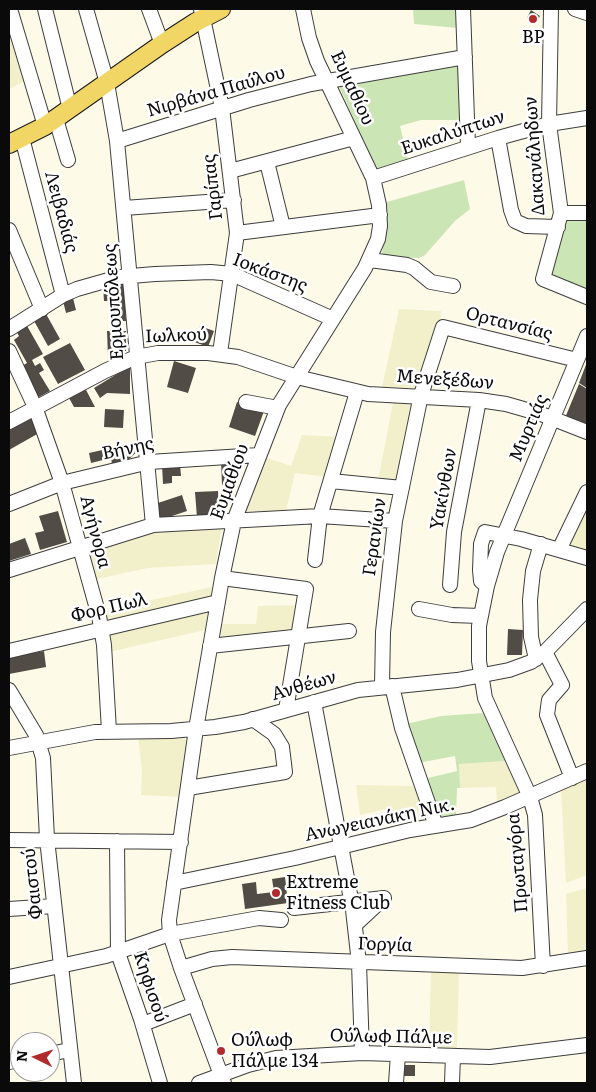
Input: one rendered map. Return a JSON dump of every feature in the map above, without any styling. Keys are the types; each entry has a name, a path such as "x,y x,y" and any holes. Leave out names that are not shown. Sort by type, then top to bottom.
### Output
{"main road":[{"path":"15,141 50,123 106,80 162,44 202,13 221,9"}],"street":[{"path":"10,9 50,123 68,160"},
{"path":"45,9 70,109"},
{"name":"Ερμουπόλεως","path":"86,9 106,80 117,141 131,275 136,356 149,462 154,525"},
{"path":"149,9 162,44"},
{"name":"Ευμαθίου","path":"223,1079 170,934 169,906 181,842 196,729 222,578 234,521 278,408 370,260 378,238 380,214 372,178 326,81 309,38 303,9"},
{"path":"463,9 468,146"},
{"name":"Δακανάληδων","path":"551,9 548,124 560,220 543,279 587,297"},
{"path":"575,9 587,13"},
{"name":"Γαρίπας","path":"202,13 222,108 237,233 220,353"},
{"name":"Νιρβάνα Παύλου","path":"117,141 222,108 326,81 465,57"},
{"name":"Ευκαλύπτων","path":"372,178 468,146 548,124 587,118"},
{"path":"230,171 354,138"},
{"path":"498,138 511,210 515,221 526,226 587,213"},
{"name":"Λειβαδιάς","path":"15,141 63,295"},
{"path":"266,162 283,227"},
{"path":"124,208 234,200"},
{"path":"237,233 380,214"},
{"path":"9,230 42,309"},
{"path":"370,260 407,265 414,268 431,282 453,286"},
{"name":"Ιοκάστης","path":"9,330 63,295 106,280 131,275 211,272 232,274 333,319"},
{"name":"Ορτανσίας","path":"421,396 443,327 577,360"},
{"name":"Μυρτιάς","path":"481,676 480,616 487,586 504,535 587,336"},
{"name":"Αγήνορα","path":"9,351 36,407 62,483 102,628 109,731"},
{"name":"Ιωλκού","path":"9,422 136,356 158,353 220,353 252,361 296,377"},
{"name":"Μενεξέδων","path":"296,377 358,392 479,400 516,407 587,432"},
{"path":"315,560 320,516 358,392"},
{"name":"Γερανίων","path":"421,396 395,521 383,632 387,686 436,826"},
{"name":"Υακίνθων","path":"450,585 454,532 479,400"},
{"path":"246,402 278,408"},
{"name":"Βήνης","path":"9,504 62,483 149,462 259,455"},
{"path":"330,482 402,488"},
{"path":"559,550 587,492"},
{"path":"9,570 154,525 320,516 395,521"},
{"name":"Μυρτιάς","path":"487,586 482,583 481,577 483,535 485,532 504,535"},
{"path":"504,535 587,558"},
{"path":"541,544 533,571 530,600 531,637 540,656 562,685 548,703 547,715 572,778"},
{"path":"222,578 306,589 286,710"},
{"name":"Φορ Πωλ","path":"9,651 218,602"},
{"path":"419,609 452,615 480,616"},
{"name":"Ανθέων","path":"9,748 39,741 109,731 196,729 253,719 314,702 387,686 481,676 519,668 540,656 587,609"},
{"path":"210,646 349,631"},
{"name":"Πρωταγόρα","path":"481,676 489,708 530,797 537,831 543,966"},
{"name":"Φαιστού","path":"9,690 39,741 44,764 47,839 59,966 74,1083"},
{"path":"314,702 355,925 359,963 362,1053"},
{"path":"188,788 285,772 282,747 274,734 253,719"},
{"name":"Ανωγειανάκη Νικ.","path":"174,883 480,817 587,771"},
{"path":"9,840 181,842"},
{"name":"Κηφισού","path":"117,840 118,953 143,1024 160,1083"},
{"path":"294,908 384,898 355,925"},
{"path":"9,909 54,906"},
{"path":"9,977 118,953 170,934 259,918 281,920"},
{"name":"Γοργία","path":"181,968 212,959 232,957 510,968 543,966 587,958"},
{"path":"143,1024 195,1004"},
{"name":"Ούλωφ Πάλμε","path":"198,1083 223,1079 276,1058 362,1053 453,1056 512,1055 587,1045"},
{"path":"60,1052 69,1050"},
{"path":"396,1083 398,1054"},
{"path":"452,1083 453,1056"}],"shaded area":[{"path":"9,27 25,81 9,89"},
{"path":"399,309 441,311 440,325 421,388 382,387"},
{"path":"393,402 416,403 399,482 378,481"},
{"path":"302,435 339,437 328,477 295,473 286,511 244,511 264,457 291,466"},
{"path":"587,503 587,553 566,547"},
{"path":"222,525 216,564 148,568 92,580 84,551 156,529"},
{"path":"212,587 211,597 105,623 101,611"},
{"path":"298,605 292,639 220,642 221,624 256,624 258,606"},
{"path":"208,611 205,630 109,652 108,633"},
{"path":"138,736 183,737 187,741 180,797 141,795 142,771"},
{"path":"506,761 518,781 519,796 497,806 496,787 460,788 459,764"},
{"path":"587,778 587,875 566,883 561,789"},
{"path":"356,785 417,786 429,819 390,824 390,808 360,815"},
{"path":"587,888 587,951 568,955 566,894"},
{"path":"431,971 459,972 457,1048 429,1047"}],"green space":[{"path":"413,9 457,9 458,28 414,24"},
{"path":"460,64 461,120 421,120 400,126 408,160 377,170 338,84"},
{"path":"464,180 470,209 455,221 425,255 419,258 382,256 387,202"},
{"path":"561,213 587,216 587,293 543,279"},
{"path":"483,713 506,761 459,764 460,788 457,788 456,816 436,817 424,779 457,771 455,756 418,763 406,724 441,716"}],"building":[{"path":"531,10 540,16 536,23 527,18"},
{"path":"124,285 126,321 112,321 111,301 104,301 103,286"},
{"path":"73,298 76,310 66,313 63,301"},
{"path":"45,312 60,339 48,346 33,319"},
{"path":"26,324 43,354 32,360 35,366 40,363 44,370 39,373 50,391 37,398 20,367 27,363 14,340 19,336 15,329"},
{"path":"200,326 214,331 208,347 189,340 191,333 197,335"},
{"path":"107,331 126,331 126,351 117,351 117,357 108,357"},
{"path":"70,343 85,370 58,384 43,357"},
{"path":"174,361 196,368 188,393 167,387"},
{"path":"587,362 587,388 579,383"},
{"path":"130,366 130,394 107,393 100,398 94,388"},
{"path":"579,384 587,389 587,426 565,418"},
{"path":"85,388 95,407 74,407 69,398"},
{"path":"237,402 264,411 255,436 229,427"},
{"path":"105,409 124,410 123,428 104,427"},
{"path":"30,417 39,433 9,450 9,429"},
{"path":"138,442 140,449 127,461 112,464 111,458 91,463 89,453"},
{"path":"244,459 234,485 222,485 221,460"},
{"path":"180,464 181,476 172,476 172,483 163,484 162,465"},
{"path":"218,491 220,517 197,518 195,492"},
{"path":"182,495 187,511 160,520 155,504"},
{"path":"58,511 67,542 40,550 35,533 44,531 39,516"},
{"path":"25,538 31,554 9,561 9,544"},
{"path":"508,629 523,630 522,655 507,655"},
{"path":"44,651 46,667 9,674 9,657"},
{"name":"Extreme Fitness Club","path":"285,877 288,903 245,909 242,884 256,882 257,894 274,892 272,879"},
{"path":"403,1065 415,1065 415,1076 403,1076"}],"place":[{"name":"BP","path":"533,19"},
{"name":"Extreme Fitness Club","path":"276,893"},
{"name":"Ούλωφ Πάλμε 134","path":"221,1051"}]}
